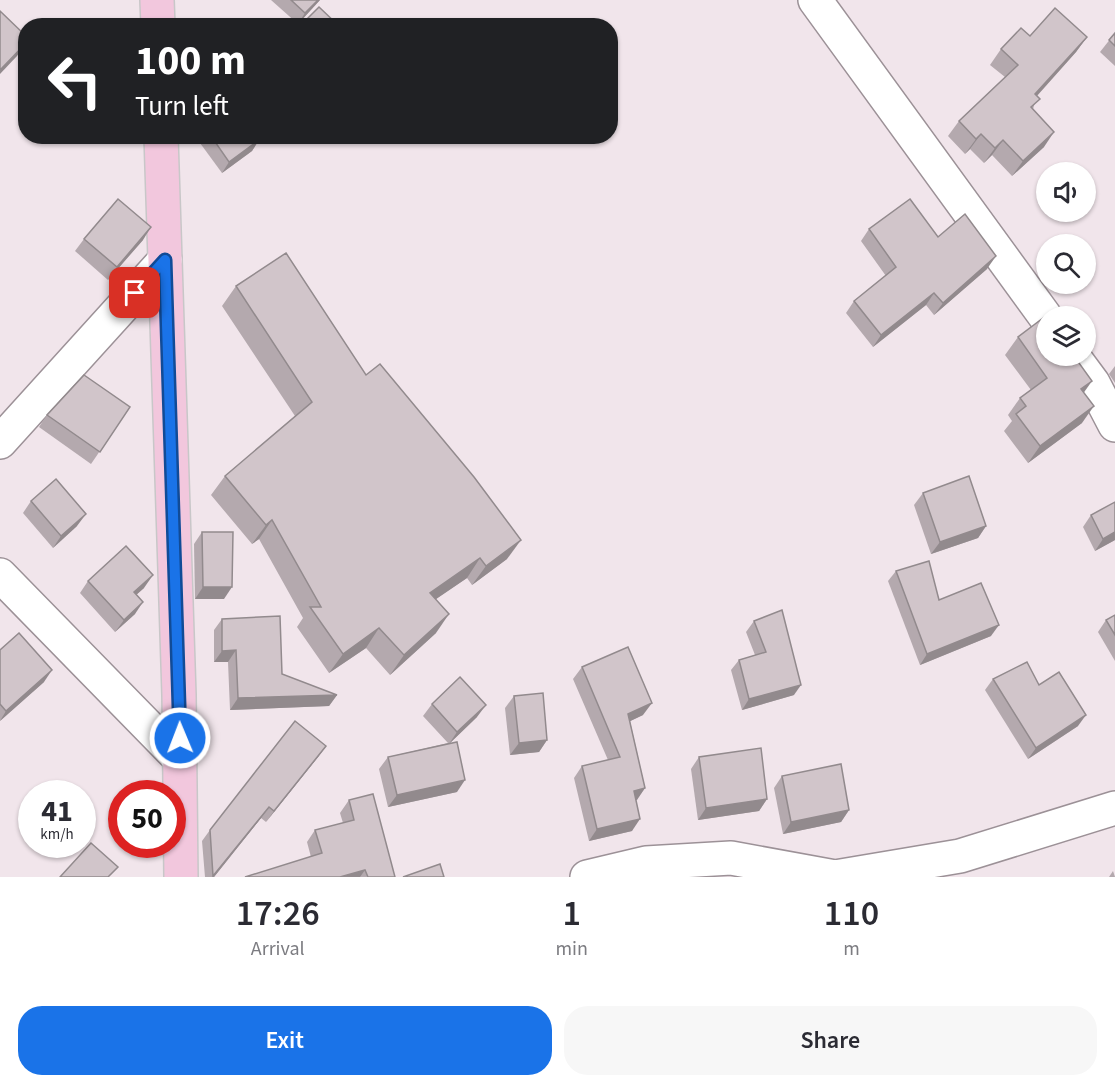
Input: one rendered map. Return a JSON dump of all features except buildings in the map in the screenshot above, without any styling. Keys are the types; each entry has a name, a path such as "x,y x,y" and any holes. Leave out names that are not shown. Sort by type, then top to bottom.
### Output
{"main road":[{"path":"157,0 158,18"},
{"path":"161,144 180,759 181,877"}],"street":[{"path":"815,0 1038,306"},
{"path":"0,442 165,260"},
{"path":"1080,366 1115,424"},
{"path":"0,575 180,759"},
{"path":"587,877 646,864 730,858 835,877 960,855 1115,808"}],"route":[{"path":"135,293 165,260 180,738"}]}
